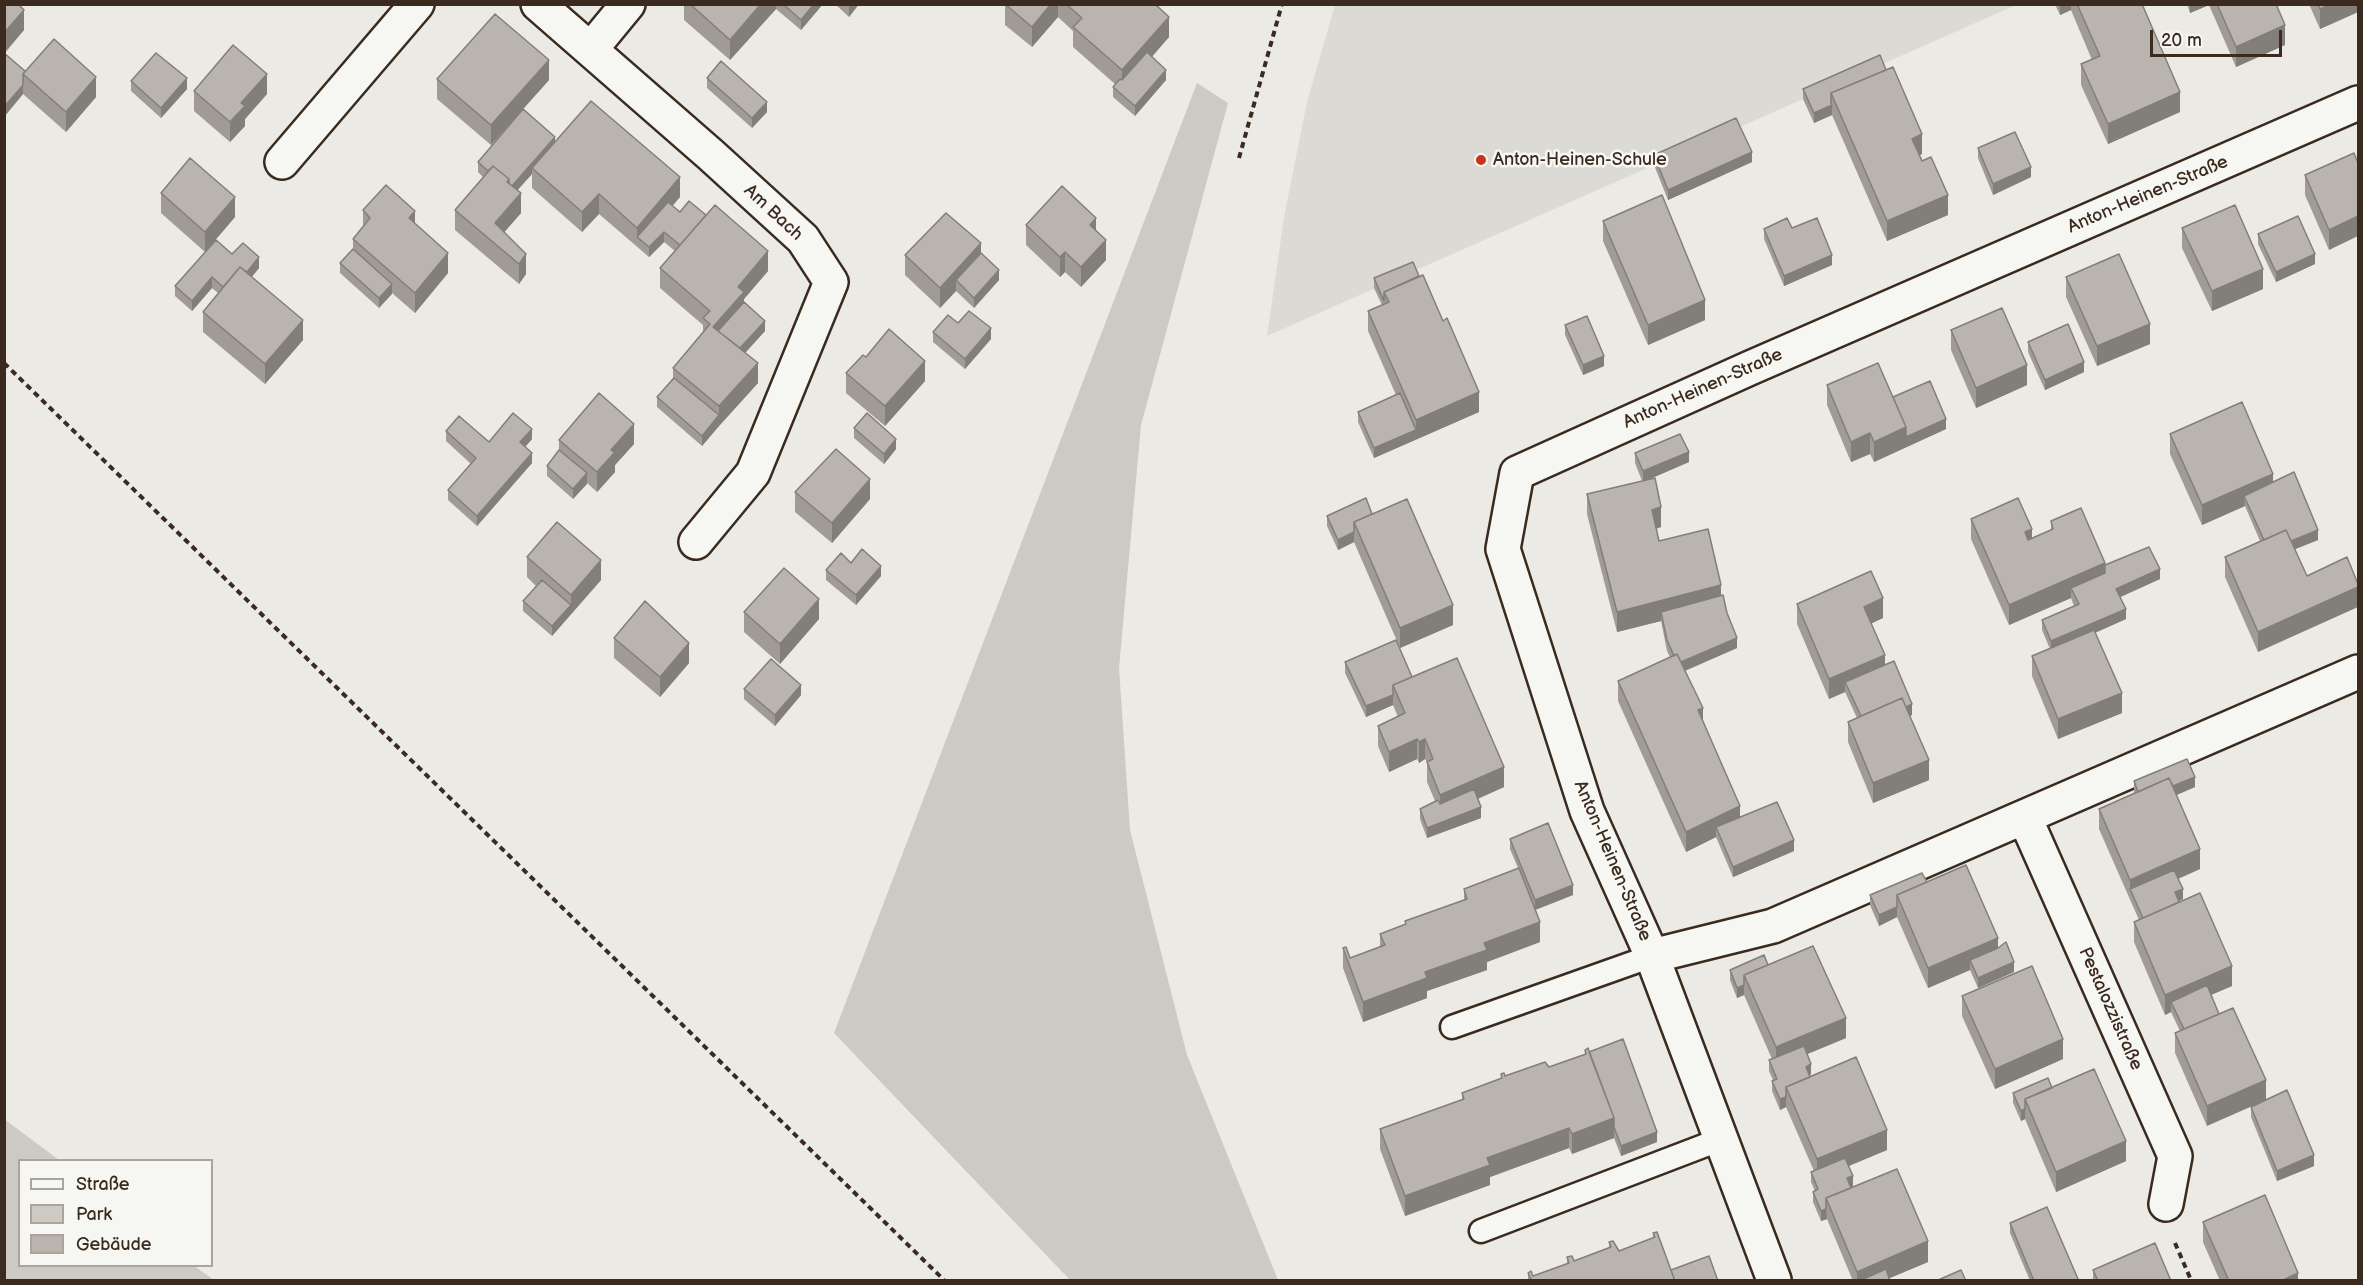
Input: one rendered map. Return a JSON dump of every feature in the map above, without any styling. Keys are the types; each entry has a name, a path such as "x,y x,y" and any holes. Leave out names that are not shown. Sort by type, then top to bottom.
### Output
{"street":[{"path":"282,162 417,4"},
{"name":"Am Bach","path":"538,4 803,239 831,282 753,473 696,542"},
{"path":"591,49 628,4"},
{"name":"Anton-Heinen-Straße","path":"1774,1281 1652,957 1587,811 1503,549 1517,473 1750,368 2358,103"},
{"path":"1652,957 1773,926 2358,672"},
{"name":"Pestalozzistraße","path":"2025,818 2175,1156 2166,1204"}],"lane":[{"name":"Anton-Heinen-Straße","path":"1452,1027 1652,957"},
{"path":"1481,1232 1719,1140"}],"path":[{"path":"1239,158 1282,4"},
{"path":"4,363 944,1281"}],"shaded area":[{"name":"Anton-Heinen-Schule","path":"1335,5 2016,5 1267,336 1284,217 1307,102"}],"green space":[{"path":"1197,83 1228,103 1141,425 1119,668 1130,830 1187,1055 1278,1280 1070,1280 834,1033"},
{"path":"4,1119 58,1159 18,1159 18,1267 195,1267 214,1280 5,1280"}],"building":[{"path":"4,4 18,4 24,10 4,33"},
{"path":"690,4 761,4 730,40"},
{"path":"783,4 814,4 801,20"},
{"path":"1005,4 1051,4 1032,27"},
{"path":"1066,4 1155,4 1169,17 1122,70 1073,27 1082,18"},
{"path":"2077,4 2142,4 2180,92 2108,124 2081,64 2100,56"},
{"path":"2217,4 2276,4 2285,25 2236,47"},
{"path":"2318,4 2331,4 2320,9"},
{"path":"495,14 549,60 491,125 437,79"},
{"path":"54,39 96,77 66,112 23,74"},
{"path":"233,45 267,74 241,103 245,106 230,122 194,91"},
{"path":"1147,52 1166,70 1135,106 1113,87"},
{"path":"4,53 25,71 23,85 4,107"},
{"path":"156,53 187,78 161,108 131,81"},
{"path":"1880,55 1886,70 1831,93 1832,105 1814,113 1803,89"},
{"path":"721,61 767,102 752,118 707,78"},
{"path":"1893,67 1922,134 1912,139 1922,161 1931,157 1948,195 1887,221 1831,93"},
{"path":"591,101 680,177 637,228 599,194 582,212 532,168"},
{"path":"523,109 555,137 512,186 509,179 493,166 488,171 478,162"},
{"path":"1736,118 1752,152 1668,190 1654,155"},
{"path":"2015,132 2031,167 1993,184 1978,148"},
{"path":"2354,153 2358,163 2358,216 2329,230 2305,175"},
{"path":"190,158 235,197 205,232 161,193"},
{"path":"493,166 521,193 495,223 526,254 519,264 455,210"},
{"path":"386,185 415,211 409,218 448,253 415,293 353,239 370,218 363,210"},
{"path":"1062,186 1096,218 1090,225 1106,240 1081,267 1065,252 1060,257 1026,225"},
{"path":"1662,195 1705,300 1648,325 1603,221"},
{"path":"689,201 706,215 680,245 664,232 649,247 637,237 668,202 680,212"},
{"path":"715,205 768,251 738,287 744,292 713,327 758,363 719,406 673,368 710,324 703,318 710,311 660,268"},
{"path":"2235,205 2263,269 2212,291 2182,228"},
{"path":"946,213 981,243 940,288 905,255"},
{"path":"2298,216 2315,254 2276,272 2258,234"},
{"path":"1787,218 1792,228 1817,218 1832,255 1784,276 1764,229"},
{"path":"216,240 232,254 243,243 259,257 247,272 240,267 223,287 212,277 192,301 175,286"},
{"path":"353,249 392,284 379,298 340,263"},
{"path":"981,253 999,270 974,298 956,280"},
{"path":"2119,254 2150,324 2097,346 2066,277"},
{"path":"1413,262 1419,276 1384,292 1384,301 1374,278"},
{"path":"240,267 303,320 265,364 203,312"},
{"path":"1423,275 1443,321 1447,318 1479,392 1416,420 1368,311 1389,302 1384,292"},
{"path":"744,302 765,321 740,348 718,331"},
{"path":"2002,308 2027,365 1976,388 1951,330"},
{"path":"969,311 991,328 965,359 933,332 948,315 958,323"},
{"path":"1587,316 1604,356 1583,365 1565,325"},
{"path":"2068,324 2084,362 2045,380 2028,342"},
{"path":"889,329 925,361 885,406 846,373 863,355 866,357"},
{"path":"1878,363 1906,427 1874,442 1870,433 1851,442 1827,385"},
{"path":"674,378 719,415 702,436 657,397"},
{"path":"1930,381 1946,419 1906,437 1906,427 1893,397"},
{"path":"599,393 634,424 611,450 615,452 597,472 559,440"},
{"path":"1400,393 1416,430 1374,448 1358,412"},
{"path":"2242,402 2273,474 2202,505 2170,434"},
{"path":"513,413 532,429 520,442 532,453 477,516 448,490 476,458 446,431 459,416 489,442"},
{"path":"867,413 896,439 884,454 854,428"},
{"path":"1680,434 1689,452 1643,471 1635,453"},
{"path":"836,449 870,479 832,523 795,492"},
{"path":"559,450 587,473 573,489 547,466"},
{"path":"2294,472 2318,530 2291,541 2286,530 2264,540 2244,496"},
{"path":"1655,478 1661,507 1652,510 1659,541 1708,529 1721,585 1617,612 1587,494"},
{"path":"1366,498 1372,514 1354,522 1354,532 1338,540 1327,516"},
{"path":"2018,498 2032,529 2025,532 2028,540 2053,529 2051,521 2081,508 2105,563 2009,605 1971,519"},
{"path":"1407,499 1453,605 1400,628 1354,522"},
{"path":"557,522 601,560 571,595 527,557"},
{"path":"2286,530 2307,576 2347,557 2358,587 2258,632 2225,557"},
{"path":"2149,547 2160,569 2116,589 2126,609 2051,641 2042,620 2079,604 2071,588 2105,573 2105,565"},
{"path":"862,549 881,566 856,595 826,570 841,553 851,563"},
{"path":"784,568 819,599 780,644 744,612"},
{"path":"1871,571 1883,598 1864,607 1885,655 1829,679 1797,604"},
{"path":"542,580 571,605 552,626 523,601"},
{"path":"1723,595 1737,638 1681,662 1677,654 1674,656 1667,640 1661,612"},
{"path":"645,601 689,643 660,677 614,638"},
{"path":"2094,630 2122,693 2058,719 2032,656"},
{"path":"1396,640 1412,677 1393,685 1393,695 1366,706 1345,662"},
{"path":"1677,654 1703,708 1698,710 1740,806 1686,832 1618,681"},
{"path":"1457,658 1504,767 1440,795 1427,762 1433,759 1425,739 1419,742 1417,739 1389,752 1378,726 1405,713 1393,685"},
{"path":"771,659 801,685 775,715 744,689"},
{"path":"1894,661 1912,704 1906,707 1902,698 1861,716 1845,682"},
{"path":"1902,698 1929,760 1873,783 1848,722"},
{"path":"2187,759 2195,777 2173,786 2169,778 2138,792 2134,781"},
{"path":"2169,778 2200,849 2130,880 2099,809"},
{"path":"1474,789 1481,807 1427,828 1420,809 1438,800 1440,804"},
{"path":"1777,802 1794,840 1733,867 1716,827"},
{"path":"1548,823 1573,885 1535,900 1510,839"},
{"path":"1966,865 1998,938 1928,968 1897,895"},
{"path":"1519,868 1540,922 1484,943 1487,950 1425,972 1427,978 1363,1002 1343,948 1346,947 1350,958 1385,945 1380,934 1406,924 1405,921 1467,899 1464,889"},
{"path":"2174,870 2183,889 2175,892 2179,902 2143,918 2130,889"},
{"path":"1922,873 1927,882 1897,895 1897,907 1879,915 1870,895"},
{"path":"2200,893 2232,966 2165,995 2134,922"},
{"path":"2006,942 2014,962 1978,978 1970,960"},
{"path":"1813,946 1846,1018 1776,1047 1744,975"},
{"path":"1764,955 1768,965 1744,975 1744,985 1737,988 1730,970"},
{"path":"2032,966 2063,1039 1995,1069 1962,996"},
{"path":"2207,985 2219,1014 2184,1029 2171,1002"},
{"path":"2233,1008 2266,1080 2207,1106 2175,1033"},
{"path":"1623,1039 1657,1132 1621,1146 1614,1127 1614,1118 1589,1052"},
{"path":"1804,1046 1811,1064 1806,1067 1810,1077 1786,1087 1786,1097 1780,1099 1772,1081 1777,1079 1769,1060"},
{"path":"1588,1048 1614,1118 1572,1134 1569,1128 1487,1158 1490,1165 1405,1196 1380,1129 1464,1099 1462,1093 1502,1078 1501,1074 1504,1073 1505,1076 1545,1062 1549,1067 1586,1054 1585,1050"},
{"path":"1856,1057 1887,1130 1817,1159 1786,1087"},
{"path":"2094,1069 2126,1141 2056,1172 2025,1099"},
{"path":"2048,1078 2052,1088 2025,1099 2025,1109 2021,1111 2013,1093"},
{"path":"2287,1090 2314,1155 2277,1171 2251,1107"},
{"path":"1845,1158 1853,1176 1847,1178 1851,1188 1826,1198 1826,1209 1821,1211 1813,1192 1818,1189 1811,1172"},
{"path":"1897,1169 1928,1241 1857,1272 1826,1198"},
{"path":"2265,1195 2298,1273 2281,1281 2229,1281 2203,1222"},
{"path":"2047,1207 2078,1279 2076,1281 2034,1281 2010,1223"},
{"path":"1657,1232 1675,1281 1528,1281 1531,1279 1528,1273 1531,1271 1533,1276 1569,1263 1567,1257 1572,1256 1574,1261 1611,1247 1609,1242 1613,1241 1619,1251 1655,1237 1653,1233"},
{"path":"2155,1243 2171,1281 2098,1281 2093,1270"},
{"path":"1709,1256 1718,1281 1675,1281 1671,1270"},
{"path":"1886,1269 1890,1281 1859,1281"},
{"path":"1961,1270 1966,1281 1936,1281"}],"place":[{"name":"Anton-Heinen-Schule","path":"1481,160"}]}
